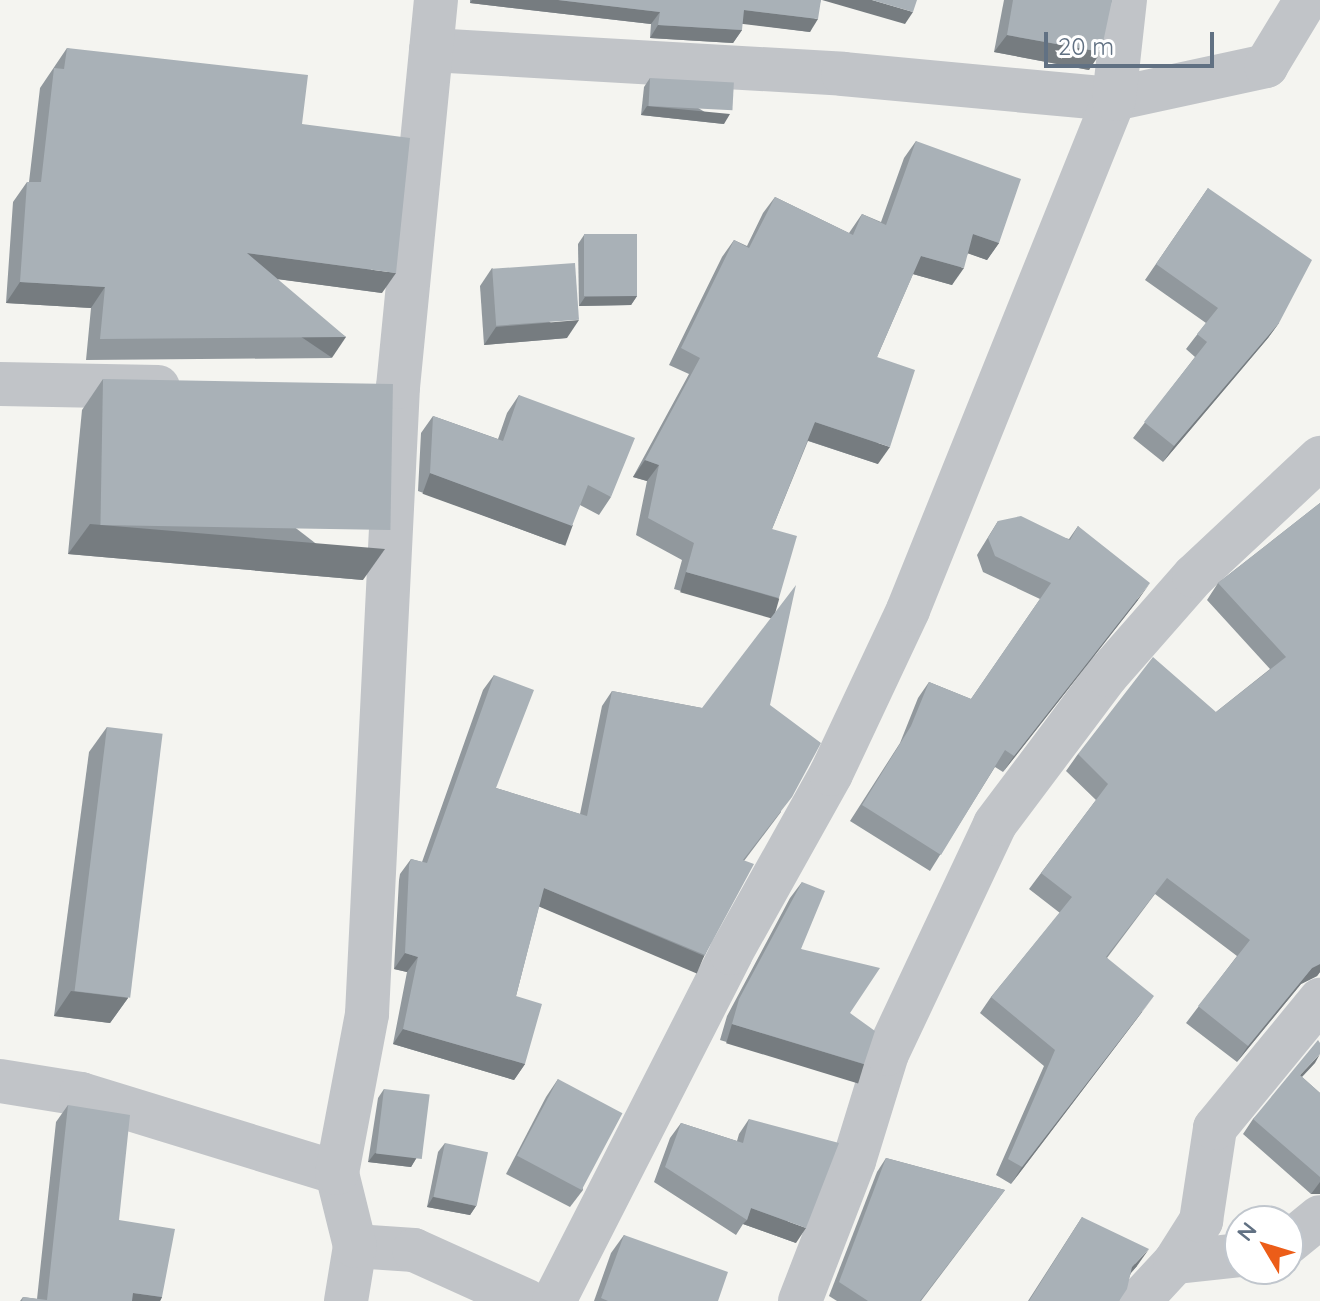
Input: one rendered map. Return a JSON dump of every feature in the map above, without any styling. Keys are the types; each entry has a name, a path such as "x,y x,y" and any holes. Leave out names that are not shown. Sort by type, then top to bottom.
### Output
{"street":[{"path":"346,1301 355,1246 337,1173 367,1014 398,387 436,0"},
{"path":"554,1301 731,953 831,774 908,610 1114,99 1125,0"},
{"path":"431,50 843,74 1114,99 1266,66 1306,0"},
{"path":"0,384 197,387"},
{"path":"352,387 398,387"},
{"path":"800,1301 854,1161 887,1054 995,824 1107,675 1194,576 1320,458"},
{"path":"1139,1301 1175,1262 1201,1221 1215,1128 1320,1000"},
{"path":"0,1081 81,1094 337,1173"},
{"path":"1304,1230 1320,1217"},
{"path":"355,1246 414,1250 527,1301"},
{"path":"1175,1262 1224,1257"}],"building":[{"path":"558,0 821,0 818,19 744,10 742,30 658,25 660,12"},
{"path":"872,0 917,0 913,12"},
{"path":"1013,0 1112,0 1101,52 1007,35"},
{"path":"67,48 308,75 302,124 410,138 396,273 247,253 346,337 100,339 105,287 20,282 27,182 41,182 54,68 64,69"},
{"path":"650,78 734,82 732,110 649,106"},
{"path":"916,141 1021,179 999,243 973,234 964,268 921,256 877,357 915,370 890,447 815,422 772,529 797,536 779,598 686,572 694,543 648,518 659,465 645,460 700,358 681,348 734,240 749,248 775,197 853,235 862,214 886,225"},
{"path":"1208,188 1312,260 1279,323 1174,446 1144,422 1207,342 1197,334 1218,308 1156,264"},
{"path":"584,234 637,234 637,296 584,296"},
{"path":"575,263 579,320 496,326 492,269"},
{"path":"103,379 393,384 390,530 100,525"},
{"path":"519,395 635,438 611,497 588,485 572,526 430,473 433,416 503,441"},
{"path":"1320,503 1320,964 1312,968 1248,1046 1198,1006 1250,940 1167,878 1106,957 1154,996 1022,1167 1008,1159 1055,1050 991,997 1072,897 1041,873 1108,784 1078,754 1153,657 1216,712 1286,657 1218,583"},
{"path":"1021,516 1070,540 1078,526 1150,583 1014,756 1005,750 941,855 862,805 911,726 929,682 971,699 1051,583 995,556 988,538 998,521"},
{"path":"796,585 770,705 821,743 792,797 743,860 754,864 705,955 544,888 516,996 542,1004 525,1064 403,1029 418,957 405,953 409,865 411,859 427,863 494,675 534,690 496,788 587,816 612,691 702,708"},
{"path":"107,727 163,734 130,998 75,991"},
{"path":"802,882 825,891 801,949 880,968 850,1013 875,1031 864,1064 732,1024 739,999"},
{"path":"1318,1040 1320,1054 1300,1075 1320,1093 1320,1177 1253,1119"},
{"path":"558,1079 622,1113 582,1190 517,1156"},
{"path":"384,1089 430,1095 422,1159 376,1154"},
{"path":"68,1105 130,1115 119,1220 175,1229 162,1297 133,1293 132,1301 22,1301 23,1297 47,1300"},
{"path":"749,1119 839,1143 806,1228 751,1208 747,1220 665,1167 681,1123 743,1143"},
{"path":"445,1143 488,1152 477,1206 434,1197"},
{"path":"886,1158 1005,1190 920,1301 868,1301 839,1282"},
{"path":"1082,1217 1149,1249 1132,1267 1127,1289 1119,1301 1029,1301"},
{"path":"624,1235 728,1272 718,1301 608,1301 601,1298"}]}
